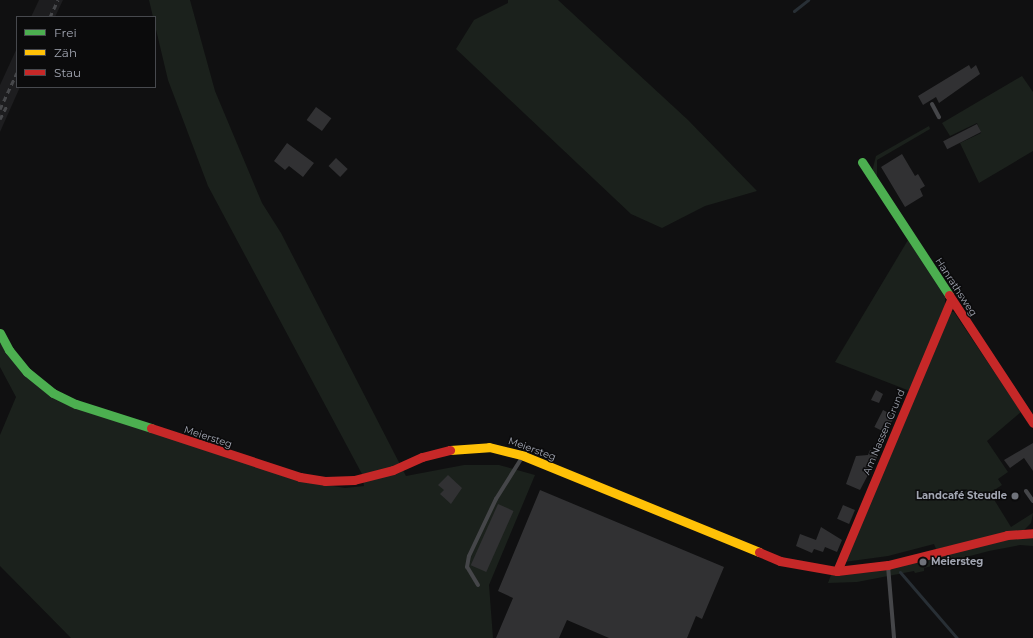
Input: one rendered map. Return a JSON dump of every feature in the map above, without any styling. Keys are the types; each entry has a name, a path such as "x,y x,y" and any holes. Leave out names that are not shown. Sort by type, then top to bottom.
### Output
{"street":[{"name":"Hanrathsweg","path":"862,162 1033,423"},
{"name":"Am Nassen Grund","path":"837,571 951,300"},
{"name":"Meiersteg","path":"0,333 9,350 27,372 53,393 76,404 300,477 325,481 354,480 393,470 422,457 466,448 489,447 524,456 780,561 837,571 888,566 1007,535 1033,533"}],"lane":[{"path":"932,104 939,117"},
{"path":"478,585 467,567 470,556 496,499 524,456"},
{"path":"1026,490 1033,501"},
{"path":"888,566 894,638"}],"shaded area":[{"path":"39,0 63,0 55,16 31,16"},
{"path":"149,0 190,0 215,91 262,203 281,233 406,476 464,465 499,465 535,475 489,585 493,638 71,638 0,566 0,435 16,397 0,367 0,343 45,392 327,485 345,488 364,486 362,474 208,186 168,80 156,29 156,16 153,16"},
{"path":"508,0 558,0 688,120 757,191 705,206 662,228 631,214 456,49 474,20 508,3"},
{"path":"16,50 16,88 20,88 0,132 0,85"},
{"path":"1022,76 1033,92 1033,151 979,183 960,143 981,133 977,123 950,136 942,123"},
{"path":"929,126 930,129 877,160 877,181 872,172 876,156"},
{"path":"908,240 945,297 945,307 910,391 835,362"},
{"path":"949,312 954,312 1021,412 987,441 1008,472 998,479 1002,485 990,493 1011,527 1033,513 1031,523 1024,530 936,549 934,544 888,556 844,562"},
{"path":"1016,538 1033,538 1033,546 1020,545 989,551 924,568 924,571 915,573 914,571 857,582 828,583 831,575 872,572"}],"building":[{"path":"969,65 971,69 976,65 980,74 939,103 936,97 923,105 918,96"},
{"path":"316,107 331,118 322,131 307,120"},
{"path":"977,124 981,132 947,149 943,141"},
{"path":"287,143 314,163 303,177 289,166 285,170 274,161"},
{"path":"902,154 915,176 918,174 925,186 920,189 923,196 905,207 881,167"},
{"path":"336,158 348,169 340,177 328,166"},
{"path":"876,390 883,394 879,403 871,400"},
{"path":"883,410 895,416 886,433 874,427"},
{"path":"1033,443 1033,471 1024,458 1010,468 1004,460"},
{"path":"870,450 877,453 877,458 860,490 846,484 856,456 868,455"},
{"path":"448,475 462,488 451,504 440,494 444,490 438,485"},
{"path":"540,490 724,567 702,619 696,616 687,638 609,638 567,620 559,638 496,638 513,598 498,591"},
{"path":"498,504 514,511 486,572 471,565"},
{"path":"843,505 855,510 849,524 837,519"},
{"path":"821,527 842,540 837,552 825,547 823,552 814,549 812,553 796,546 800,534 816,540"}],"waterway":[{"path":"794,11 808,0"},
{"path":"900,572 957,638"}],"railway":[{"path":"50,16 58,0"},
{"path":"0,109 16,75"},
{"path":"0,119 7,105"}],"traffic: fast":[{"path":"862,162 949,295"},
{"path":"0,333 9,350 27,372 53,393 76,404 151,428"}],"traffic: slow":[{"path":"450,450 489,447 524,456 759,552"}],"traffic: jam":[{"path":"949,295 1033,423"},
{"path":"837,571 951,300"},
{"path":"151,428 300,477 325,481 354,480 393,470 422,457 450,450"},
{"path":"759,552 780,561 837,571 888,565 1007,535 1033,533"}],"place":[{"name":"Landcafé Steudle","path":"1015,496"},
{"name":"Meiersteg","path":"923,562"}]}
